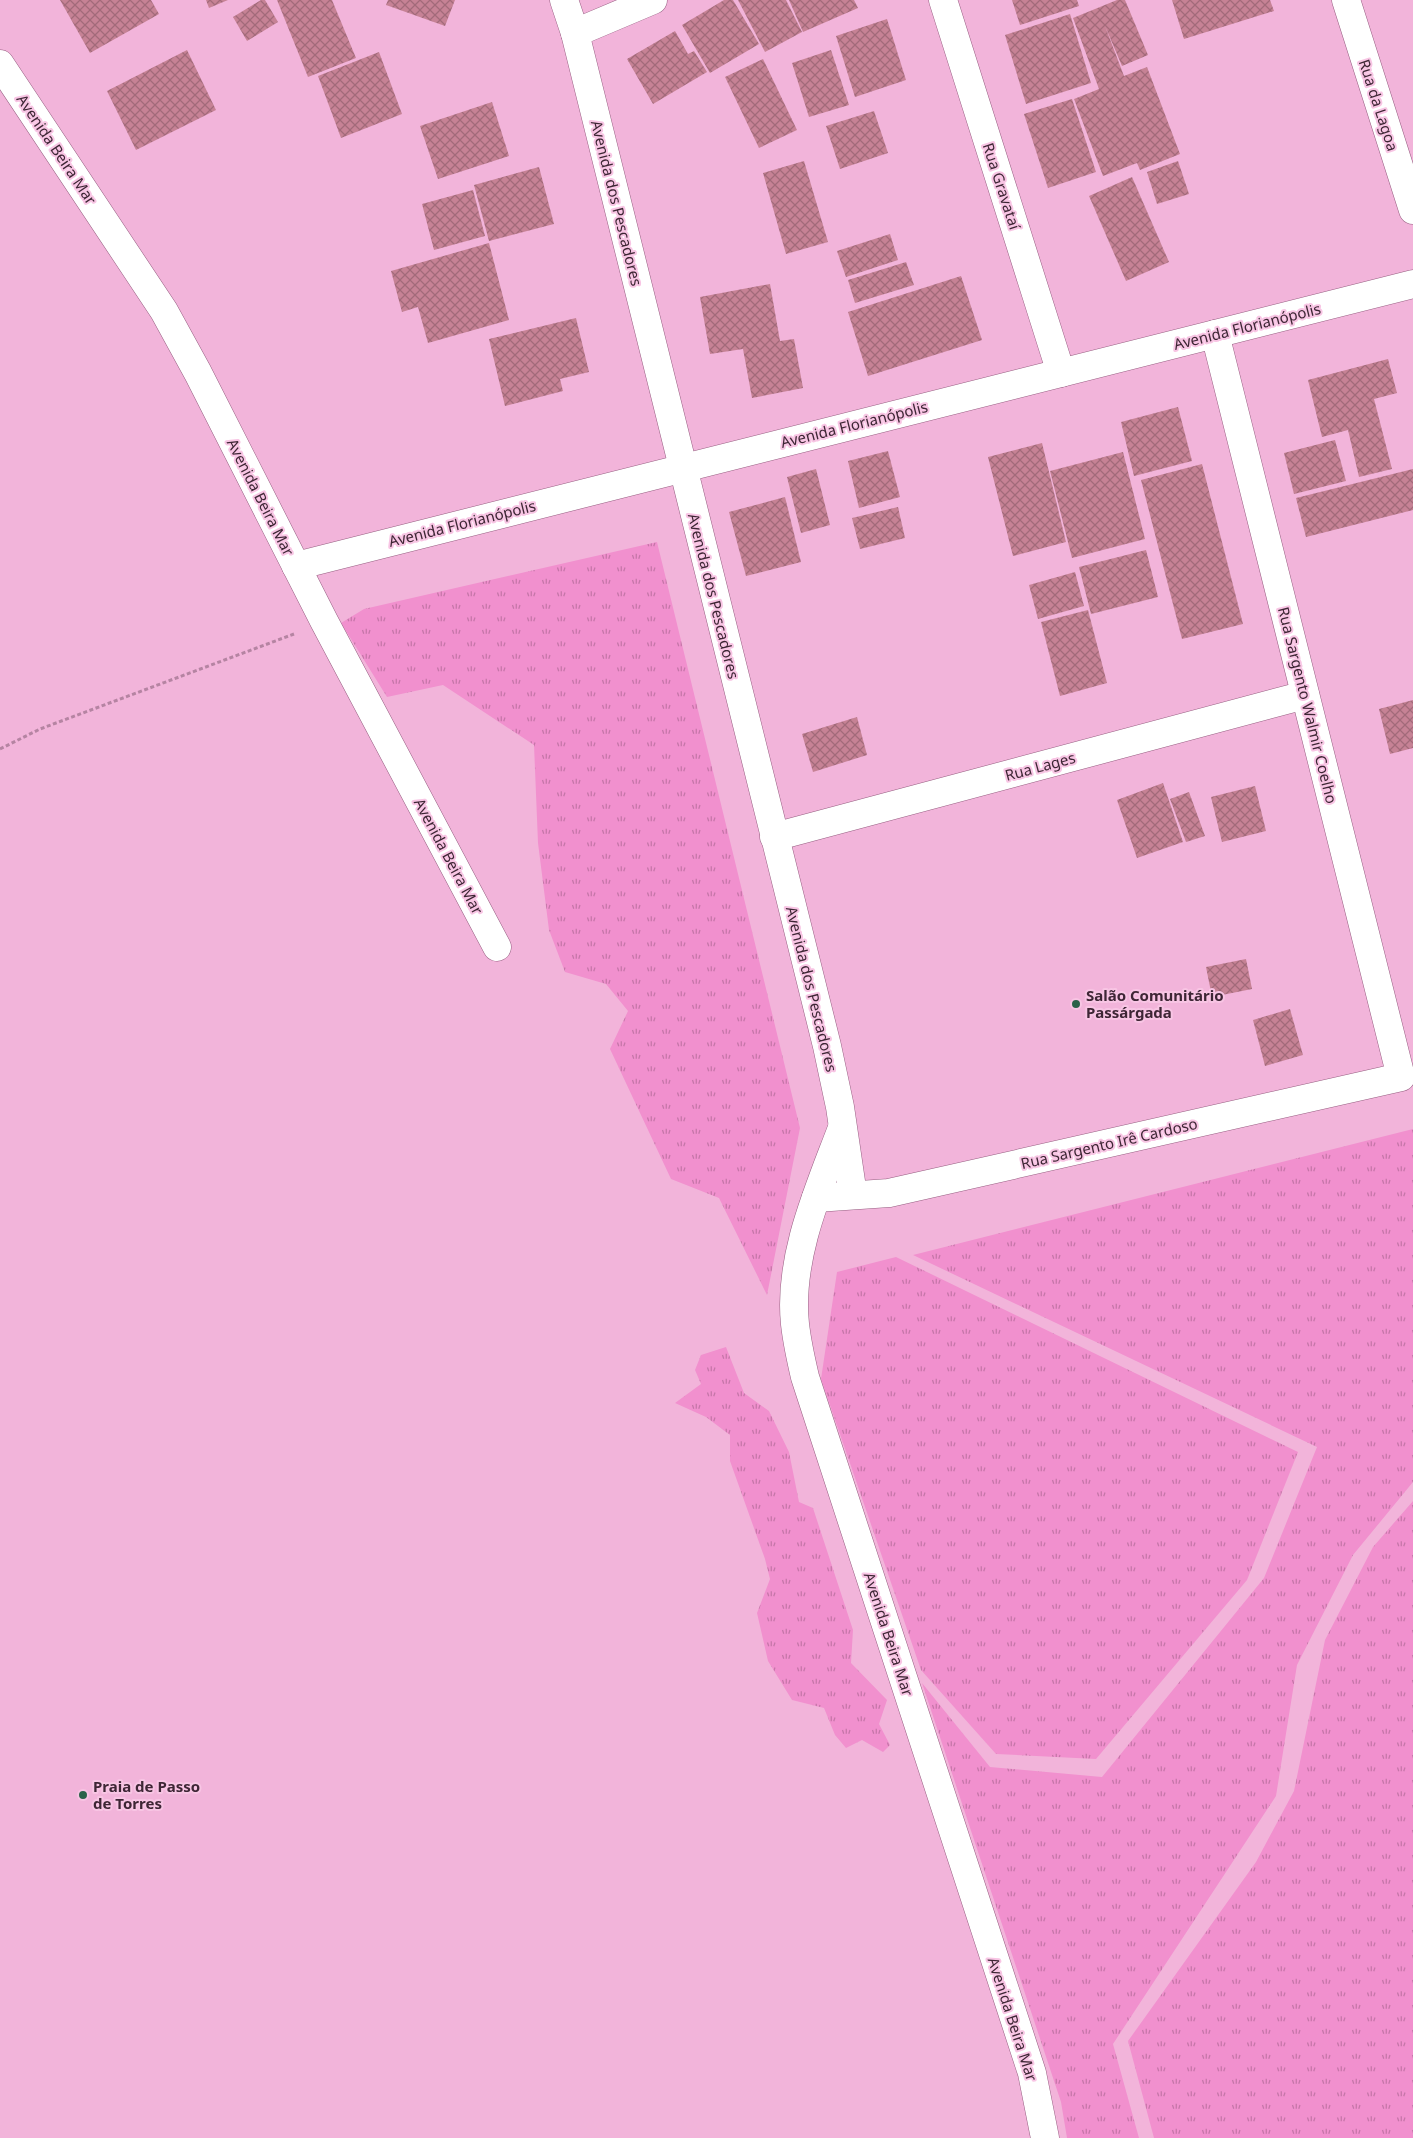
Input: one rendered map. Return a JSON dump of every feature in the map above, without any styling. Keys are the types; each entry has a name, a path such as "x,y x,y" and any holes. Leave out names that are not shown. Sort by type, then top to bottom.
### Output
{"street":[{"name":"Avenida dos Pescadores","path":"564,0 575,33 827,1046 853,1195"},
{"path":"575,33 653,0"},
{"name":"Rua Gravataí","path":"943,0 1061,373"},
{"name":"Rua da Lagoa","path":"1346,0 1413,210"},
{"name":"Avenida Beira Mar","path":"0,64 164,311 198,373 324,621 497,947"},
{"name":"Avenida Florianópolis","path":"296,566 682,467 1413,284"},
{"name":"Rua Sargento Walmir Coelho","path":"1215,334 1401,1077"},
{"name":"Rua Lages","path":"774,837 1305,695"},
{"name":"Rua Sargento Irê Cardoso","path":"816,1198 898,1191 1401,1077"},
{"name":"Avenida Beira Mar","path":"842,1126 816,1198 800,1253 795,1290 795,1324 805,1377 1032,2073 1045,2138"}],"path":[{"path":"0,749 40,729 285,638 324,621"}],"green space":[{"path":"657,542 800,1128 767,1295 719,1198 671,1179 610,1049 628,1011 606,984 565,972 549,930 538,843 534,745 443,685 387,697 341,623 364,609"},
{"path":"1413,1129 1413,1482 1353,1555 1297,1665 1276,1796 1113,2044 1139,2138 1067,2138 1061,2102 922,1683 990,1767 1102,1777 1264,1578 1317,1447 913,1255"},
{"path":"896,1257 1298,1452 1247,1580 1096,1759 996,1754 921,1670 821,1379 837,1272"},
{"path":"726,1347 744,1393 769,1411 789,1452 799,1502 813,1508 853,1630 851,1663 887,1700 879,1724 890,1745 883,1752 862,1740 846,1748 835,1735 824,1708 792,1700 768,1661 757,1613 770,1579 765,1559 730,1461 730,1435 706,1417 675,1403 701,1384 695,1370 701,1355"},
{"path":"1413,1501 1413,2138 1154,2138 1128,2041 1256,1862 1294,1791 1325,1640 1373,1547"}],"building":[{"path":"60,0 151,0 159,14 90,53"},
{"path":"206,0 228,0 209,8"},
{"path":"261,0 265,0 278,22 247,41 233,17"},
{"path":"277,0 332,0 356,58 308,77"},
{"path":"388,0 455,0 445,26 386,5"},
{"path":"724,0 733,0 759,44 710,73 682,25"},
{"path":"738,0 786,0 802,32 765,52"},
{"path":"789,0 854,0 858,8 803,32"},
{"path":"1012,0 1077,0 1079,6 1020,25"},
{"path":"1117,0 1125,0 1148,55 1122,66 1105,26 1124,76 1147,67 1180,154 1140,170 1137,163 1103,176 1074,99 1099,89 1073,18"},
{"path":"1172,0 1270,0 1274,11 1184,39"},
{"path":"1070,14 1091,83 1026,104 1005,35"},
{"path":"887,19 906,80 855,97 836,36"},
{"path":"675,31 688,54 694,51 707,72 653,104 627,59"},
{"path":"187,50 216,110 136,150 107,91"},
{"path":"831,50 849,105 809,117 792,63"},
{"path":"379,52 402,114 341,138 318,76"},
{"path":"763,59 797,130 759,148 725,77"},
{"path":"1072,99 1096,172 1048,188 1024,114"},
{"path":"492,102 509,156 438,179 420,126"},
{"path":"874,111 888,153 840,169 826,126"},
{"path":"804,161 828,242 786,254 763,173"},
{"path":"1178,161 1189,194 1157,204 1147,172"},
{"path":"539,167 554,224 489,241 474,185"},
{"path":"1132,177 1169,262 1126,281 1089,196"},
{"path":"473,190 485,236 434,250 422,204"},
{"path":"890,234 898,260 846,277 837,251"},
{"path":"489,243 509,320 428,343 418,307 402,312 391,271"},
{"path":"906,262 914,285 855,303 848,280"},
{"path":"961,276 982,340 868,376 848,312"},
{"path":"770,284 780,341 794,339 803,388 752,398 743,349 710,354 700,297"},
{"path":"576,318 589,372 560,379 563,391 505,406 489,339"},
{"path":"1388,359 1397,393 1374,399 1392,469 1359,477 1348,430 1322,437 1308,380"},
{"path":"1178,407 1192,461 1134,476 1121,422"},
{"path":"1335,440 1346,481 1294,494 1284,453"},
{"path":"1042,443 1066,542 1013,556 988,457"},
{"path":"888,451 900,497 859,508 848,461"},
{"path":"1123,452 1145,539 1072,558 1050,471"},
{"path":"1202,464 1243,624 1182,639 1141,480"},
{"path":"816,469 830,525 801,533 787,477"},
{"path":"1413,469 1413,510 1306,537 1296,498"},
{"path":"785,497 801,562 746,576 729,512"},
{"path":"898,507 905,538 860,549 852,518"},
{"path":"1146,550 1158,597 1091,614 1079,567"},
{"path":"1075,572 1084,606 1038,619 1029,585"},
{"path":"1088,610 1107,683 1060,696 1041,622"},
{"path":"1413,700 1413,748 1390,754 1379,709"},
{"path":"857,717 867,755 813,772 802,734"},
{"path":"1163,783 1183,842 1137,858 1117,800"},
{"path":"1255,786 1266,831 1222,842 1211,797"},
{"path":"1189,792 1205,836 1186,842 1170,799"},
{"path":"1246,959 1252,989 1212,997 1206,967"},
{"path":"1290,1009 1303,1055 1265,1066 1253,1020"}],"place":[{"name":"Salão Comunitário Passárgada","path":"1076,1004"},
{"name":"Praia de Passo de Torres","path":"83,1795"}]}
